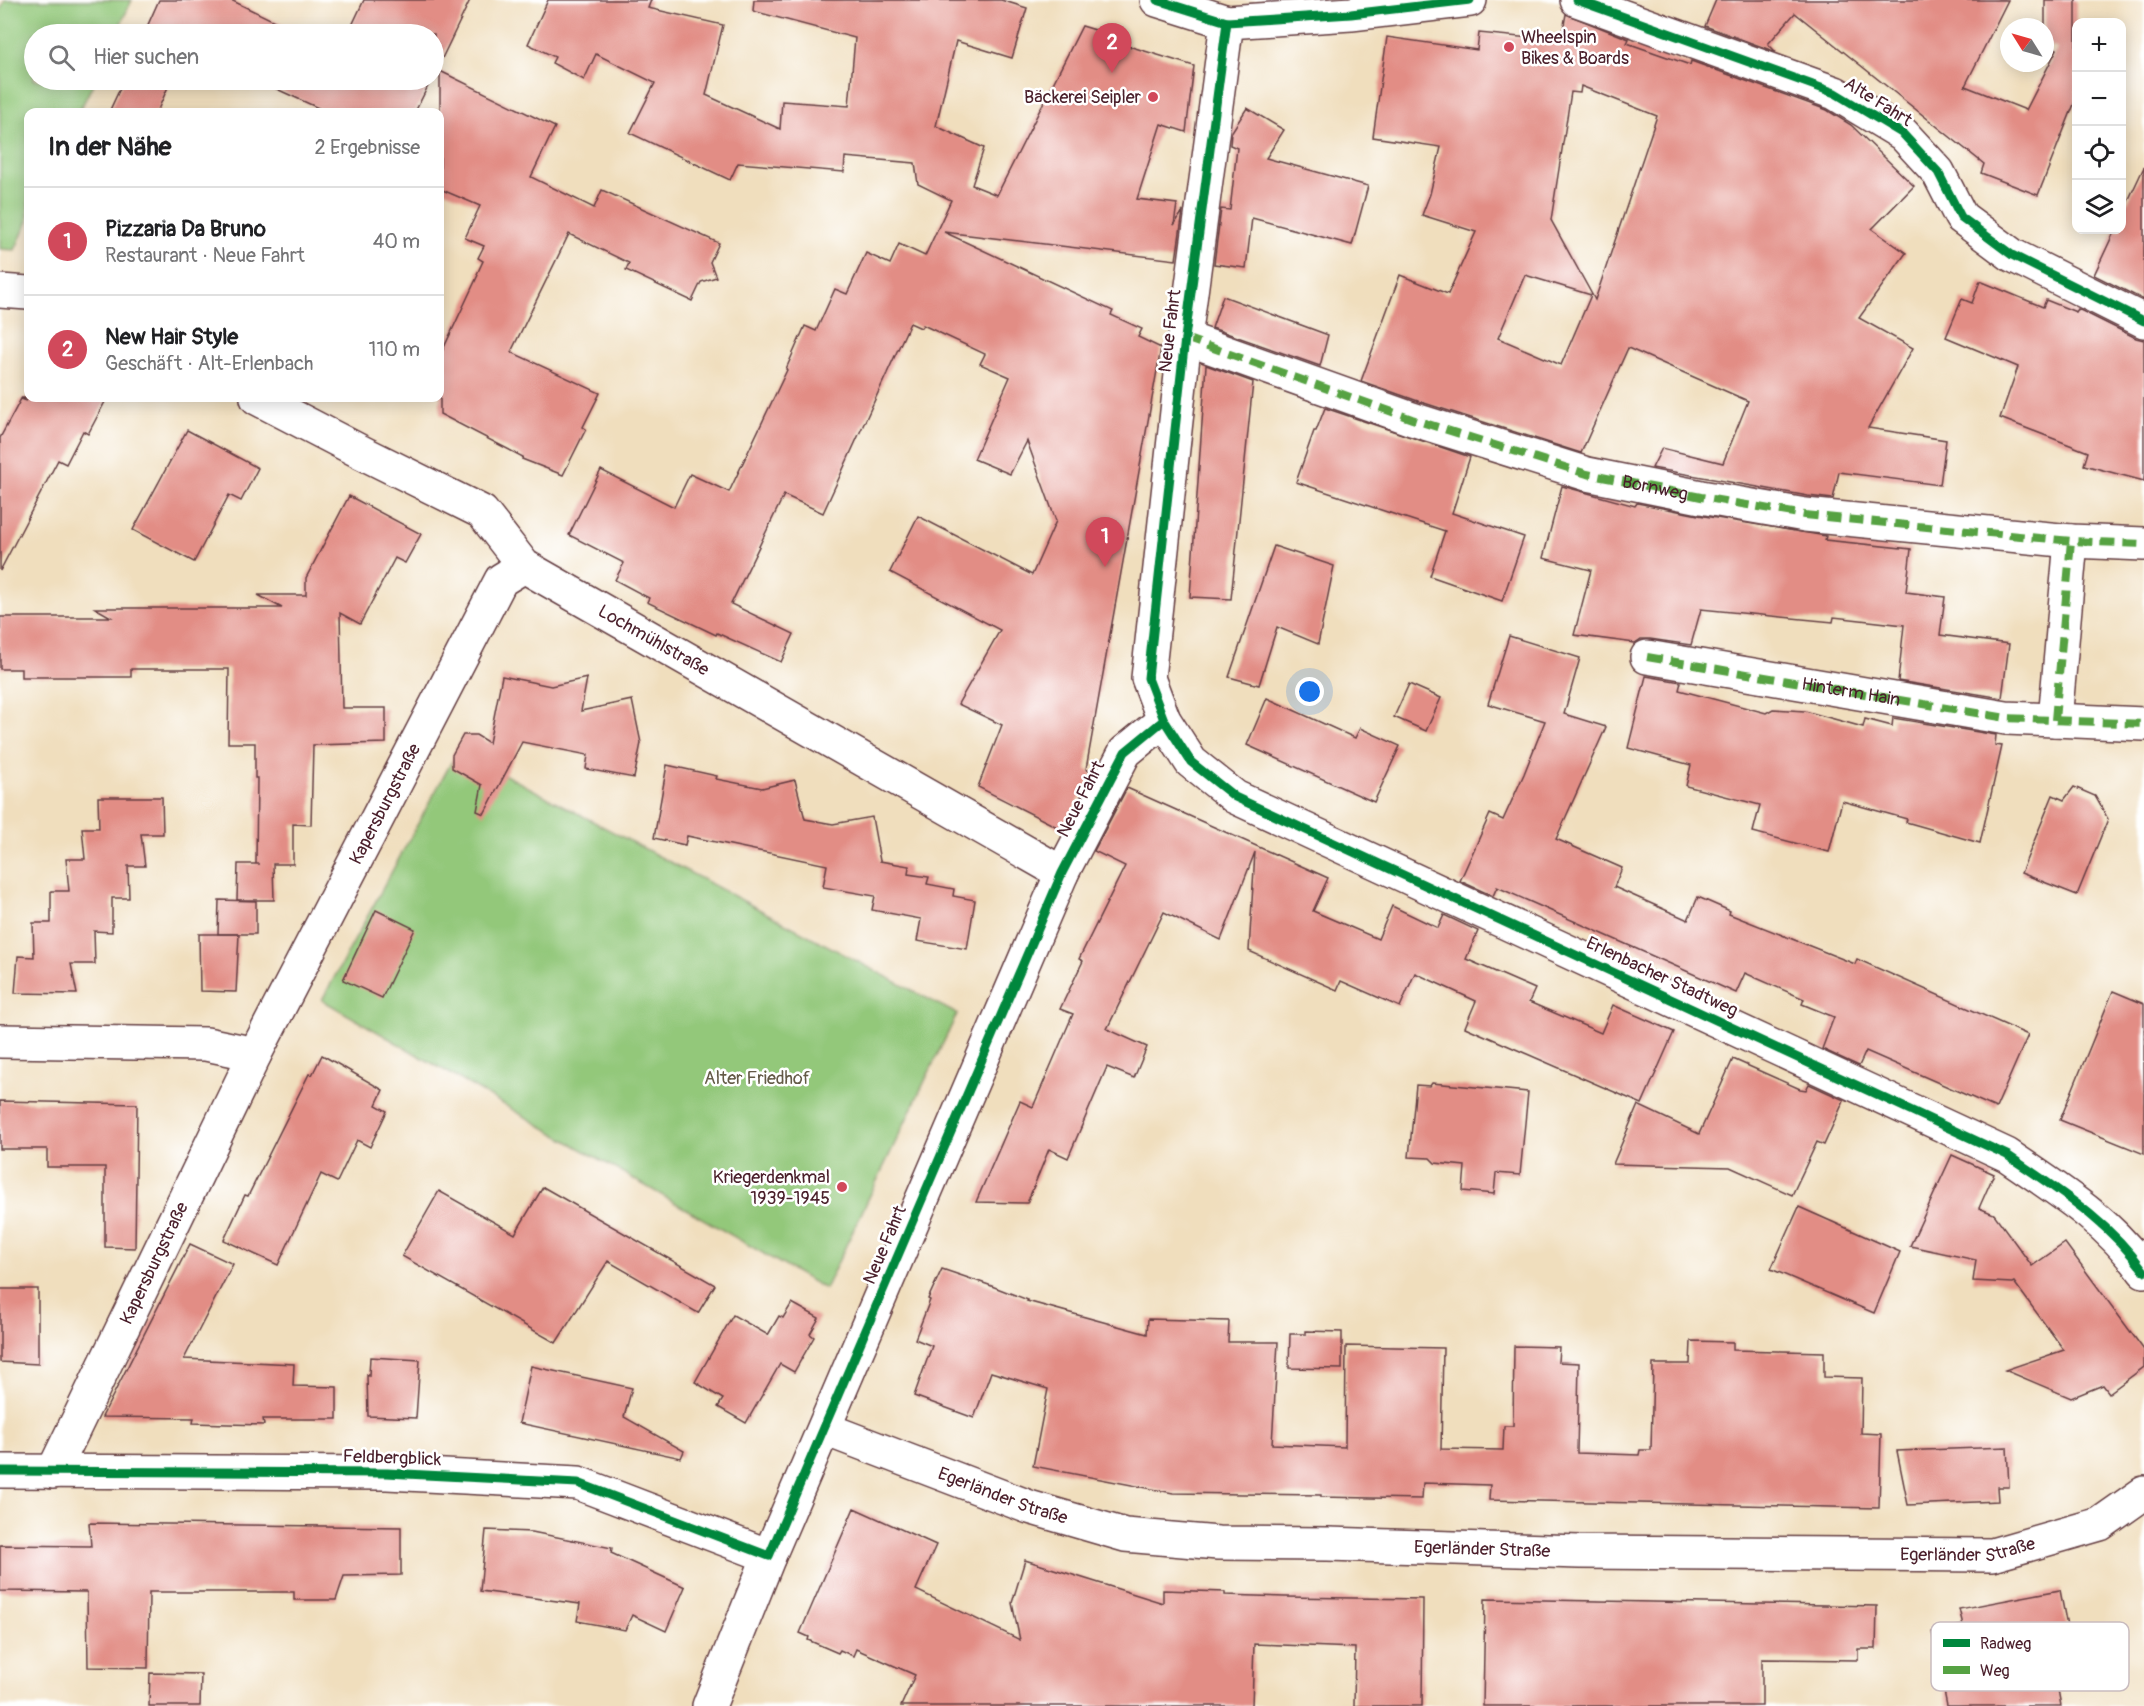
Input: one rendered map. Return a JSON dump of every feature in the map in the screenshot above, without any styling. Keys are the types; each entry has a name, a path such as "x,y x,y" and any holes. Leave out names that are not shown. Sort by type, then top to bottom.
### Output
{"street":[{"path":"1168,2 1227,22 1351,14 1470,0"},
{"name":"Alte Fahrt","path":"1577,0 1835,93 1903,134 1938,171 1961,217 2012,255 2144,321"},
{"name":"Neue Fahrt","path":"709,1706 770,1556 1062,873 1125,752 1164,720 1148,678 1185,338 1227,22"},
{"path":"0,291 24,293"},
{"name":"Bornweg","path":"1185,338 1412,419 1587,474 1805,515 2071,541 2144,544"},
{"name":"Lochmühlstraße","path":"265,402 482,512 524,566 1062,873"},
{"path":"2055,720 2071,541"},
{"name":"Kapersburgstraße","path":"53,1472 255,1054 501,580 524,566"},
{"name":"Hinterm Hain","path":"1647,657 2006,718 2144,724"},
{"name":"Erlenbacher Stadtweg","path":"1164,720 1191,762 1235,797 2007,1155 2090,1212 2140,1258"},
{"path":"0,1041 206,1044 255,1054"},
{"name":"Egerländer Straße","path":"825,1429 1029,1507 1125,1535 1218,1543 1579,1552 1992,1555 2100,1524 2144,1493"},
{"name":"Feldbergblick","path":"0,1471 387,1473 578,1483 770,1556"}],"green space":[{"path":"5,0 132,0 121,24 24,24 24,90 90,90 81,108 24,108 24,230 15,250 0,249 0,11"},
{"name":"Alter Friedhof","path":"458,750 957,1014 825,1289 322,1000"}],"building":[{"path":"159,0 231,0 280,24 148,24"},
{"path":"364,0 470,0 444,54 444,24 353,24"},
{"path":"548,0 651,0 648,8 723,25 706,95 780,129 782,101 849,106 855,38 753,11 754,0 1001,0 1027,8 1012,58 956,41 936,126 984,148 972,185 997,195 1082,26 1115,36 1112,41 1194,66 1186,132 1161,124 1137,199 1177,204 1174,225 1183,211 1176,260 944,232 1113,311 1111,315 1142,329 1138,337 1161,348 1086,769 1093,773 1063,830 978,787 1002,725 958,704 1000,630 890,572 918,516 1032,575 1056,521 1027,441 1010,474 974,459 1010,377 980,364 985,354 923,325 921,328 910,323 823,513 784,495 731,604 794,634 781,662 717,633 716,635 647,602 649,598 615,580 624,563 569,535 601,470 674,507 690,474 729,492 787,370 805,326 816,331 835,289 847,294 866,253 890,264 899,244 925,256 951,200 918,184 915,163 845,157 844,172 738,163 730,180 630,133 655,83 596,54 584,80 552,63 555,57 528,44"},
{"path":"1716,0 2008,0 1965,86 2026,110 2045,72 2054,72 2054,55 2057,49 2054,48 2054,18 2045,18 2045,0 2076,0 2076,18 2072,18 2072,109 2038,195 1981,173 1984,164 1795,13 1768,44 1776,52 1705,26"},
{"path":"1566,14 1629,39 1627,43 1690,65 1691,61 1827,110 1851,125 1914,186 1872,229 1906,253 1859,318 1913,348 1868,428 1946,440 1940,485 1839,472 1833,499 1652,468 1662,448 1723,463 1748,401 1628,348 1581,453 1361,381 1400,275 1448,294 1476,232 1422,215 1430,194 1441,147 1373,137 1387,37 1477,50 1479,33 1561,41","holes":["1581,86 1657,116 1595,300 1551,220 1571,92 1580,93","1525,275 1591,295 1561,365 1498,338"]},
{"path":"444,73 555,127 531,177 594,208 602,190 719,243 710,262 716,277 701,282 692,301 626,270 629,263 569,234 511,352 600,393 583,427 586,429 563,475 522,459 523,457 440,414 440,402 444,402 444,347 478,275 483,261 478,258 484,246 465,238 480,206 444,191 444,108 440,108 440,90 444,90"},
{"path":"119,90 167,90 159,108 111,108"},
{"path":"279,90 426,90 417,108 318,108"},
{"path":"1247,108 1284,130 1266,158 1368,186 1352,245 1252,218 1246,268 1214,264 1221,209 1230,210 1237,148 1230,145 1231,133"},
{"path":"2144,167 2144,300 2094,275 2113,234 2126,234 2126,205"},
{"path":"1980,281 2043,307 2046,300 2076,312 2078,309 2144,340 2144,481 2084,465 2088,452 2000,418 2018,367 1946,337 1962,299 1972,303"},
{"path":"1223,296 1328,335 1320,366 1212,328"},
{"path":"1206,365 1253,382 1231,599 1190,597"},
{"path":"21,399 24,402 105,402 88,434 83,431 66,464 58,460 0,571 0,438"},
{"path":"1325,408 1470,457 1452,513 1524,537 1502,601 1430,576 1445,531 1296,482 1314,431 1316,431"},
{"path":"187,430 258,468 241,501 229,495 194,562 133,530"},
{"path":"1562,486 1635,506 1637,503 1826,536 1825,540 1911,549 1906,592 1945,597 1940,635 2009,644 2002,698 1898,681 1904,625 1834,617 1833,622 1701,609 1691,645 1650,639 1641,639 1635,643 1574,635 1591,570 1543,558"},
{"path":"349,496 421,534 405,563 395,558 360,624 340,613 342,708 386,708 386,743 313,745 311,825 293,824 293,864 273,864 274,900 237,900 238,864 256,864 255,743 228,743 229,669 131,669 131,677 21,677 21,669 0,669 0,617 111,617 95,608 282,608 258,595 306,595 306,578"},
{"path":"1274,546 1334,566 1318,644 1277,627 1259,685 1229,677"},
{"path":"1509,636 1580,658 1564,714 1606,727 1556,839 1622,868 1614,887 1688,920 1698,897 1730,911 1729,914 1855,964 1857,959 2028,1035 1996,1108 1866,1051 1859,1066 1822,1049 1834,1017 1802,1004 1804,999 1745,973 1736,993 1497,887 1493,896 1460,881 1490,814 1503,820 1545,721 1488,704"},
{"path":"502,676 551,686 587,678 581,711 632,700 641,743 634,778 586,769 588,755 522,742 484,814 477,811 482,785 452,768 452,755 463,735 476,735 489,743"},
{"path":"1646,676 1681,682 1679,690 1766,713 1773,709 1805,711 1863,727 1865,719 1892,726 1893,718 1996,735 1995,745 2002,746 1980,843 1842,801 1829,852 1753,832 1760,805 1686,786 1691,765 1628,748"},
{"path":"1409,684 1441,698 1426,731 1394,717"},
{"path":"1267,698 1355,738 1360,728 1400,746 1374,802 1247,745"},
{"path":"667,765 717,776 716,779 762,788 795,780 805,819 833,824 872,817 880,861 909,866 908,874 929,877 927,884 954,889 953,896 975,900 967,949 917,941 921,919 872,910 875,896 823,887 827,865 687,836 685,845 654,838"},
{"path":"2074,787 2095,796 2108,819 2077,895 2021,873 2053,795 2064,800"},
{"path":"1127,788 1328,878 1313,911 1378,939 1392,906 1438,928 1444,915 1478,931 1466,959 1535,989 1529,1002 1601,1033 1613,1005 1674,1032 1642,1104 1465,1027 1476,1001 1415,973 1400,1007 1341,981 1337,990 1249,951 1255,852 1221,940 1164,912 1107,1029 1147,1047 1134,1078 1107,1067 1068,1158 1049,1149 1027,1203 976,1202 1020,1101 1033,1107 1073,1014 1060,1009 1083,961 1079,959 1125,866 1094,851"},
{"path":"98,797 162,797 163,834 141,834 145,866 128,866 129,898 112,898 112,932 94,931 95,964 71,964 77,994 15,993 18,956 34,957 33,923 51,923 51,891 69,891 66,859 85,859 82,828 99,828"},
{"path":"219,900 256,901 256,934 218,934"},
{"path":"376,910 415,929 382,998 343,980"},
{"path":"199,934 239,934 236,992 200,991"},
{"path":"2113,991 2144,1004 2144,1154 2060,1120"},
{"path":"322,1055 383,1090 376,1105 387,1111 370,1147 357,1140 337,1182 321,1174 278,1265 224,1240 245,1195 248,1196 309,1074 312,1075"},
{"path":"1733,1059 1800,1089 1806,1090 1809,1084 1844,1100 1824,1145 1817,1142 1792,1195 1730,1167 1613,1164 1638,1105 1699,1134"},
{"path":"1432,1083 1528,1092 1520,1175 1496,1173 1494,1194 1463,1191 1465,1166 1435,1163 1430,1158 1409,1157 1416,1085 1430,1086"},
{"path":"0,1101 137,1104 135,1248 105,1247 105,1167 47,1167 47,1149 0,1149"},
{"path":"1952,1155 1994,1174 1979,1208 1994,1214 2032,1266 2065,1243 2144,1350 2144,1367 2109,1393 2103,1385 2071,1398 2005,1370 2064,1350 2014,1282 1973,1281 1976,1260 1910,1246"},
{"path":"543,1187 715,1285 698,1313 608,1261 556,1343 402,1256 439,1191 515,1234"},
{"path":"1799,1207 1900,1252 1874,1313 1771,1269"},
{"path":"190,1244 233,1264 184,1359 294,1364 293,1386 337,1387 337,1419 263,1419 264,1425 193,1423 194,1418 102,1417"},
{"path":"942,1269 1027,1301 1147,1334 1148,1319 1229,1321 1228,1342 1278,1342 1272,1444 1345,1447 1346,1346 1443,1348 1441,1449 1503,1450 1504,1426 1513,1426 1514,1346 1559,1347 1558,1362 1579,1363 1577,1453 1639,1455 1640,1450 1651,1450 1653,1364 1690,1364 1691,1341 1733,1342 1733,1350 1824,1352 1824,1377 1862,1378 1861,1433 1881,1434 1879,1508 1489,1500 1490,1485 1423,1483 1422,1499 1173,1493 1033,1466 1048,1389 991,1372 974,1418 914,1396 932,1346 915,1339 930,1300 928,1299"},
{"path":"0,1289 38,1289 38,1364 0,1362"},
{"path":"792,1303 819,1318 810,1334 814,1337 794,1372 780,1364 746,1423 718,1407 723,1399 695,1382 733,1315 768,1335 779,1316 783,1318"},
{"path":"1306,1331 1342,1332 1342,1369 1289,1368 1290,1334 1306,1334"},
{"path":"370,1357 420,1360 416,1418 368,1416 367,1375 369,1376"},
{"path":"531,1366 632,1388 624,1417 684,1451 681,1458 519,1423"},
{"path":"2007,1447 2009,1487 1997,1487 1998,1501 1908,1505 1897,1451"},
{"path":"854,1508 936,1545 916,1590 1020,1640 1012,1603 1025,1560 1163,1603 1163,1590 1225,1592 1225,1595 1423,1599 1422,1706 1354,1706 1355,1648 1254,1644 1252,1706 901,1706 915,1675 856,1649 853,1656 840,1650 838,1653 808,1640 809,1637 800,1633"},
{"path":"89,1523 401,1527 401,1575 344,1576 336,1600 294,1600 294,1592 149,1592 148,1668 88,1667 87,1592 0,1591 0,1545 91,1546"},
{"path":"486,1530 532,1532 612,1548 611,1553 685,1587 666,1631 632,1615 625,1630 577,1621 580,1604 480,1591"},
{"path":"2060,1590 2066,1622 1962,1622 1959,1609"},
{"path":"1485,1599 1877,1606 1876,1649 1858,1649 1858,1660 1762,1659 1762,1706 1483,1706"},
{"path":"150,1673 201,1674 200,1706 149,1706"},
{"path":"1944,1691 2058,1691 2061,1706 1947,1706"}],"marked path":[{"path":"1185,338 1412,419 1587,474 1805,515 2071,541 2144,544"},
{"path":"2055,720 2071,541"},
{"path":"1647,657 2006,718 2144,724"}],"cycle path":[{"path":"1157,0 1227,22 1351,14 1470,0"},
{"path":"1577,0 1835,93 1903,134 1938,172 1961,217 2012,255 2144,321"},
{"path":"1227,22 1185,338 1148,678 1164,720 1191,762 1235,797 2007,1155 2098,1221 2115,1236 2144,1271"},
{"path":"0,1471 387,1473 578,1483 769,1556 1062,873 1125,752 1164,720"}],"place":[{"name":"Wheelspin Bikes & Boards","path":"1509,47"},
{"name":"New Hair Style","path":"1112,73"},
{"name":"Bäckerei Seipler","path":"1153,97"},
{"name":"Pizzaria Da Bruno","path":"1105,567"},
{"name":"Kriegerdenkmal 1939-1945","path":"842,1187"}]}
